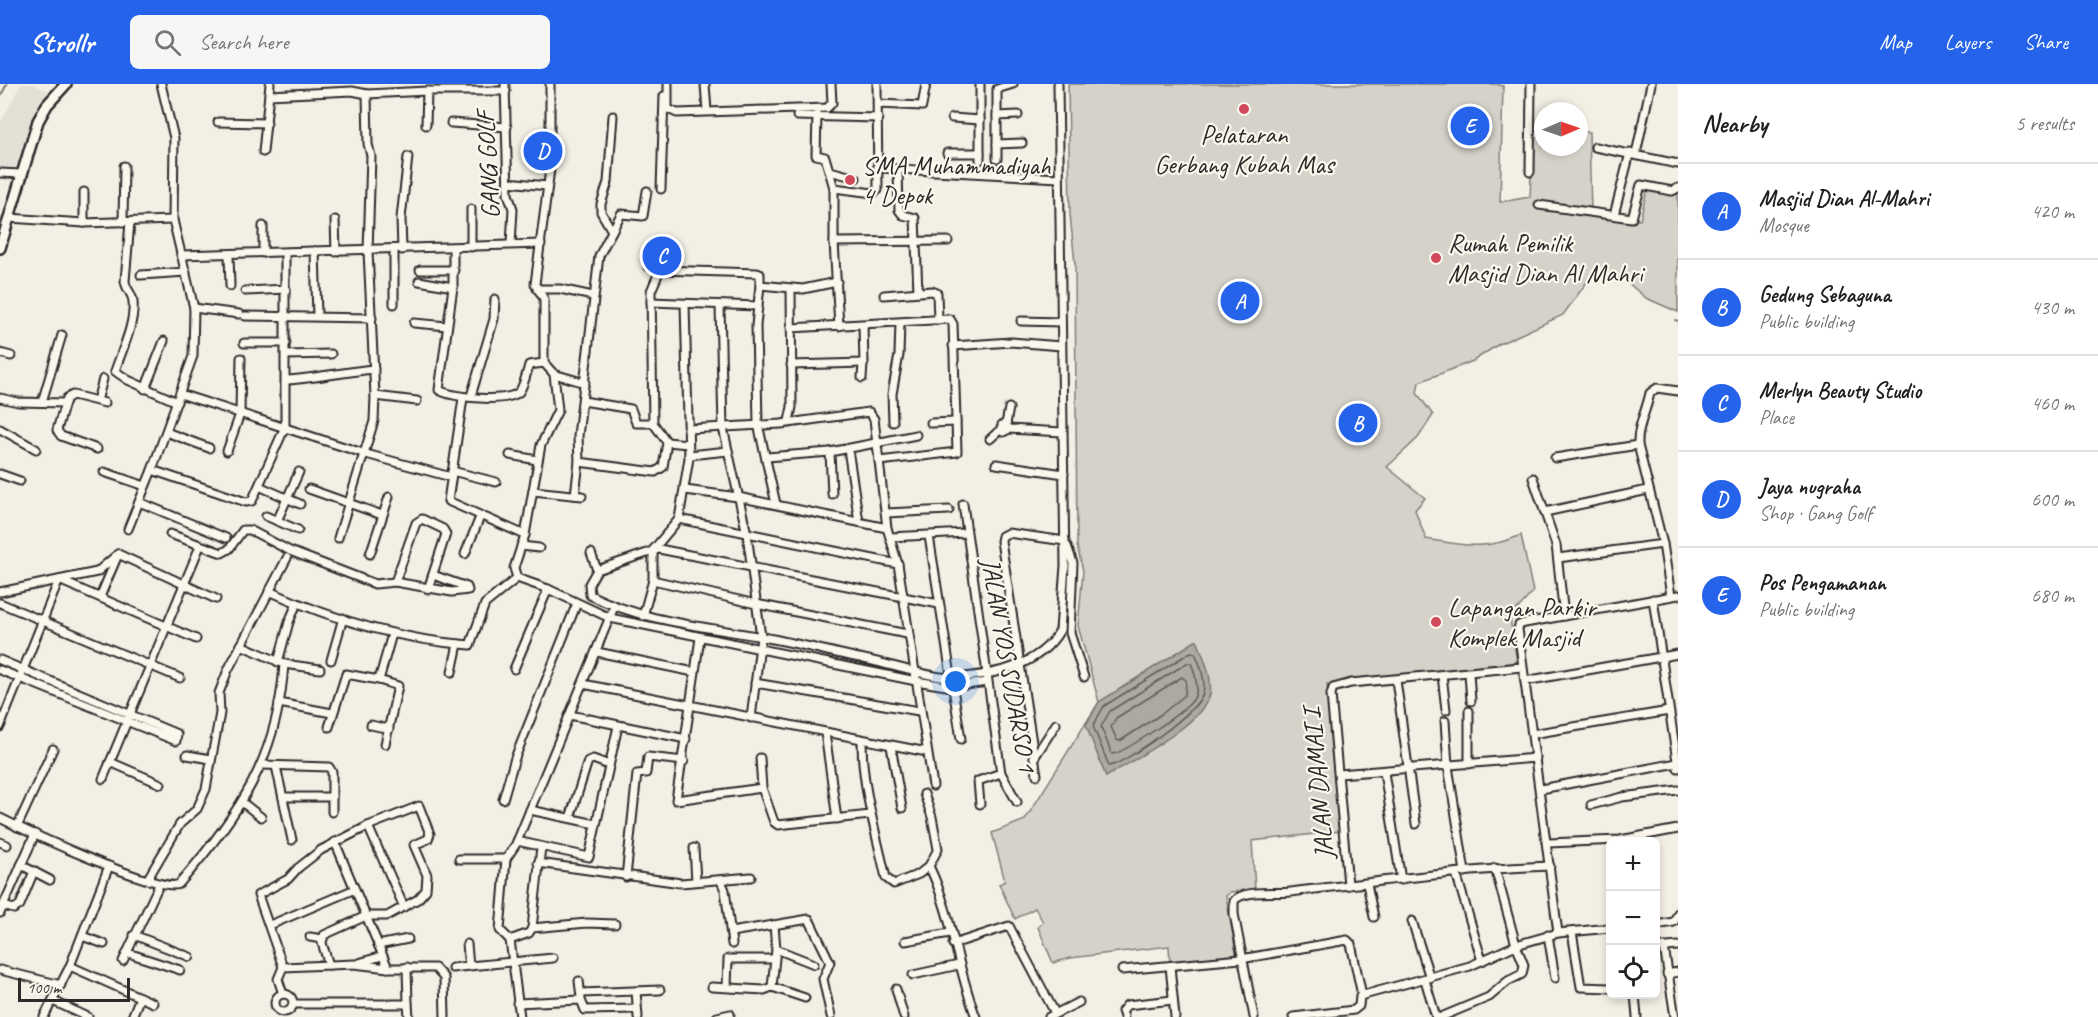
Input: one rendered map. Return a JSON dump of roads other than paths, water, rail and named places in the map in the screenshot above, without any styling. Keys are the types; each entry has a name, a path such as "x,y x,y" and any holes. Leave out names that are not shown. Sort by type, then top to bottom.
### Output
{"main road":[{"path":"0,248 38,121 47,105 66,84"}],"street":[{"path":"128,529 180,394 195,347 194,308 173,220 174,138 161,84"},
{"path":"263,152 270,84"},
{"path":"550,84 552,123 535,284 544,299 544,363 554,374 585,383"},
{"path":"666,84 668,109 672,112 827,108 832,103 831,84"},
{"path":"661,189 666,84"},
{"path":"705,84 707,111"},
{"path":"834,188 877,193 879,168 877,84"},
{"path":"878,104 922,106 927,84"},
{"path":"947,153 980,157 980,84"},
{"path":"997,159 997,89 1013,84"},
{"path":"939,604 653,550 597,570 592,575 589,584 591,595 614,607 643,616 761,637 951,678 1019,666 1036,658 1060,630 1065,541 1058,84"},
{"path":"1530,172 1531,84"},
{"path":"1614,215 1633,153 1650,84"},
{"path":"270,94 337,87 367,94 416,87 427,91 506,88"},
{"name":"GANG GOLF","path":"506,88 508,182 513,209 512,244"},
{"path":"426,125 427,91"},
{"path":"338,538 351,504 374,421 375,396 368,251 371,156 368,144 367,94"},
{"path":"817,115 816,155 825,157 834,188 834,242 839,326"},
{"path":"612,231 601,212 601,204 608,182 613,116"},
{"path":"797,116 878,118"},
{"path":"997,116 1018,116"},
{"path":"952,118 980,120"},
{"path":"218,122 267,123"},
{"path":"451,123 507,127"},
{"path":"997,144 1022,143"},
{"path":"1595,147 1678,164"},
{"path":"394,304 408,158"},
{"path":"124,166 127,222 125,288 134,299 133,310 115,371 177,402"},
{"path":"879,168 1059,178"},
{"path":"898,169 899,210 903,215 915,218 918,292"},
{"path":"830,171 856,178"},
{"path":"0,173 22,174"},
{"path":"508,182 547,186"},
{"path":"1539,206 1633,218 1641,185 1672,191 1678,188"},
{"path":"533,491 579,495 578,436 599,256 621,214 643,216 647,190"},
{"path":"84,192 84,223"},
{"path":"471,209 471,247"},
{"path":"9,218 84,223 173,220"},
{"path":"335,220 336,252"},
{"path":"263,226 263,253"},
{"path":"834,242 948,241"},
{"path":"181,255 453,249 541,244"},
{"path":"453,249 453,287 439,390 467,397 486,398 516,393 520,390 529,364 544,363"},
{"path":"315,251 317,316"},
{"path":"152,470 249,503 285,427 285,253"},
{"path":"229,255 230,286"},
{"path":"648,266 660,270 760,274 758,424 776,504"},
{"path":"420,270 454,270"},
{"path":"660,270 651,291 653,423 667,441 688,444"},
{"path":"141,275 186,272"},
{"path":"419,281 453,287"},
{"path":"760,285 791,289 837,282"},
{"path":"245,291 286,289"},
{"path":"537,289 560,289 593,296"},
{"path":"789,421 792,407 791,289"},
{"path":"884,295 932,291 937,294 938,320"},
{"path":"495,299 494,319 467,397 451,474 448,501 525,535"},
{"path":"651,302 758,306"},
{"path":"643,616 653,580 653,550 679,519 685,490 689,455 685,304"},
{"path":"720,306 723,428 747,534 761,637 751,718"},
{"path":"194,308 242,315 372,318"},
{"path":"791,328 952,320 958,447 954,454 879,461"},
{"path":"1020,321 1061,322"},
{"path":"414,323 447,326"},
{"path":"893,422 892,394 899,355 900,323"},
{"path":"862,378 863,325"},
{"path":"42,402 62,335"},
{"path":"145,388 164,341"},
{"path":"953,346 1011,342 1061,346"},
{"path":"244,343 286,343"},
{"path":"0,353 11,356"},
{"path":"286,355 331,354"},
{"path":"227,451 240,414 241,358"},
{"path":"791,365 863,364"},
{"path":"286,380 325,378 332,373 374,369"},
{"path":"554,374 558,410 541,445 537,460 525,535 514,568 518,578 548,589 610,618 700,638 952,687 987,682"},
{"path":"97,401 103,379"},
{"path":"1558,933 1541,789 1522,667 1519,625 1674,595 1638,445 1638,429 1645,417 1650,393 1657,388 1678,391"},
{"path":"180,394 366,454 496,482"},
{"path":"97,449 61,436 57,430 67,398 73,395 105,403"},
{"path":"375,396 417,401"},
{"path":"0,398 18,402 65,403"},
{"path":"583,401 631,409 636,423 653,423"},
{"path":"990,439 1005,427 1009,408"},
{"path":"688,429 723,428 869,412 874,419 887,528 898,564 919,711 933,786"},
{"path":"931,423 956,422"},
{"path":"1005,427 1062,432"},
{"path":"0,429 36,449"},
{"path":"166,432 209,448"},
{"path":"766,457 830,452 916,435"},
{"path":"579,462 655,472 663,467 667,441"},
{"path":"1555,458 1638,445"},
{"path":"848,449 859,522"},
{"path":"689,455 728,451"},
{"path":"830,452 832,494"},
{"path":"510,455 537,460"},
{"path":"996,464 1064,474"},
{"path":"104,472 145,486"},
{"path":"277,520 299,472"},
{"path":"0,474 20,481"},
{"path":"1533,478 1552,528 1558,558 1564,616"},
{"path":"259,486 300,504"},
{"path":"309,489 382,515"},
{"path":"685,490 776,504 887,528"},
{"path":"1545,513 1648,490"},
{"path":"370,554 389,497"},
{"path":"139,502 226,538"},
{"name":"JALAN YOS SUDARSO 1","path":"963,504 1001,773 1017,802"},
{"path":"886,513 950,510"},
{"path":"266,516 298,530"},
{"path":"465,554 480,517"},
{"path":"679,519 898,564"},
{"path":"395,582 418,520 443,530 446,534 428,589"},
{"path":"170,534 200,546 226,552 243,530 250,530 290,551 375,584 395,582 464,593 468,590 467,587 433,575"},
{"path":"891,537 966,533"},
{"path":"1037,775 1005,575 1002,536 1008,533 1065,541"},
{"path":"928,536 962,739"},
{"path":"1065,541 1073,563 1070,633 1084,677"},
{"path":"1558,558 1663,544"},
{"path":"103,780 200,546"},
{"path":"521,546 539,548"},
{"path":"591,553 597,570"},
{"path":"118,555 185,583 216,599"},
{"path":"0,592 97,572 118,555"},
{"path":"100,597 118,555"},
{"path":"147,880 180,824 197,809 206,789 220,713 219,693 241,645 287,558"},
{"path":"269,591 297,603 392,634 470,645 485,604 518,578"},
{"path":"59,580 196,639"},
{"path":"0,727 59,580"},
{"path":"653,580 756,604 907,634"},
{"path":"514,669 548,589"},
{"path":"1541,789 1678,765 1653,599"},
{"path":"0,603 43,623 180,678"},
{"path":"0,818 109,866 159,885 170,887 179,884 217,840 243,803 262,765 279,703 281,663 289,622 297,603"},
{"path":"503,799 515,758 577,603"},
{"path":"520,1017 510,940 500,930 506,859 517,841 614,607"},
{"path":"331,660 343,618"},
{"path":"378,680 392,634"},
{"path":"700,638 684,761 676,800 762,788"},
{"path":"452,672 458,644"},
{"path":"241,645 281,663 320,669"},
{"path":"597,652 694,672"},
{"path":"1525,681 1678,654"},
{"path":"0,660 129,718 176,741 177,734 129,718 52,689 19,679 0,670"},
{"name":"JALAN DAMAI I","path":"1348,885 1331,694 1334,688 1352,683 1522,667"},
{"path":"1469,673 1471,701"},
{"path":"329,727 346,674 398,686 385,744"},
{"path":"1442,675 1446,710"},
{"path":"1396,680 1416,824"},
{"path":"755,683 919,711"},
{"path":"583,684 862,741 927,752"},
{"path":"279,703 332,713"},
{"path":"1469,711 1470,764"},
{"path":"1532,734 1669,711"},
{"path":"570,715 686,739"},
{"path":"1445,722 1448,766 1465,872"},
{"path":"1034,758 1056,724"},
{"path":"370,725 389,729"},
{"path":"517,841 589,857 618,726"},
{"path":"825,733 837,819"},
{"path":"862,741 870,816 886,878 890,883 920,874 929,866 938,849 932,817 924,794"},
{"path":"891,746 902,808"},
{"path":"17,826 53,749"},
{"path":"187,755 211,759"},
{"path":"626,877 637,774 646,773 648,757 684,761"},
{"path":"760,758 762,788 774,822 778,825 870,816"},
{"path":"1339,774 1536,758"},
{"path":"570,818 588,761 593,759 609,765"},
{"path":"110,762 161,785"},
{"path":"262,765 329,767 332,812"},
{"path":"276,766 292,840"},
{"path":"1384,772 1401,880"},
{"path":"980,804 978,782 1001,773"},
{"path":"1591,805 1622,797 1678,790"},
{"path":"284,796 332,797"},
{"path":"243,803 261,817"},
{"path":"293,1004 292,999 283,994 278,978 283,967 258,895 288,879 310,857 335,842 419,806 430,834 428,839 414,845 427,875 428,883 418,899 387,916 366,916 324,935 322,939"},
{"path":"530,810 596,824"},
{"path":"368,826 404,907"},
{"path":"1646,837 1678,829"},
{"path":"34,871 20,905 14,909 2,909 35,834"},
{"path":"1548,843 1606,840"},
{"path":"335,842 388,968"},
{"path":"510,940 529,933 532,928 541,847"},
{"path":"694,848 696,881"},
{"path":"459,859 506,859"},
{"path":"538,863 681,883 752,877"},
{"path":"21,865 50,880"},
{"path":"44,1017 70,966 109,866"},
{"path":"929,866 940,887 952,940 976,1017"},
{"path":"1254,1017 1234,914 1236,898 1495,868 1550,866"},
{"path":"1441,1017 1489,997 1508,981 1522,974 1524,965 1516,945 1495,868"},
{"path":"1456,873 1482,961"},
{"path":"721,881 725,890 732,944"},
{"path":"1367,884 1374,917"},
{"path":"123,961 159,885"},
{"path":"270,925 355,889"},
{"path":"1660,924 1674,922 1678,913"},
{"path":"731,932 809,919 829,958 823,979 831,1016"},
{"path":"1412,921 1436,1017"},
{"path":"532,928 586,923 615,924"},
{"path":"772,987 776,949 774,925"},
{"path":"905,941 952,940 1009,926 1052,1015 1078,1002"},
{"path":"1293,1017 1354,1010 1359,1006 1359,998 1362,996 1428,979 1482,961 1516,945 1558,933 1606,929"},
{"path":"1572,932 1581,987 1606,988"},
{"path":"135,935 190,957"},
{"path":"1548,935 1555,978"},
{"path":"82,936 104,945"},
{"path":"310,937 322,939"},
{"path":"322,939 329,965"},
{"path":"378,945 408,939"},
{"path":"1122,970 1241,959 1347,940 1351,944 1362,996"},
{"path":"467,944 469,966"},
{"path":"1660,948 1678,946"},
{"path":"1664,947 1675,1017"},
{"path":"776,949 814,964"},
{"path":"128,953 180,970"},
{"path":"354,964 382,956"},
{"path":"452,968 511,960 553,958"},
{"path":"727,987 728,959 774,958"},
{"path":"283,967 354,964 388,968 435,968 444,978 445,1017"},
{"path":"913,975 959,965"},
{"path":"70,966 153,1003"},
{"path":"1170,966 1175,1017"},
{"path":"407,967 409,1017"},
{"path":"0,970 61,985"},
{"path":"1667,974 1678,972"},
{"path":"579,981 585,1010 637,1013 636,991"},
{"path":"712,987 764,990 772,987 805,998"},
{"path":"896,989 904,1017"},
{"path":"517,1003 660,990"},
{"path":"283,994 275,1000 276,1008 282,1015 293,1004 408,1004"},
{"path":"132,1017 140,997"},
{"path":"1635,999 1637,1017"},
{"path":"1124,1017 1122,1011 1127,1005 1173,1000"},
{"path":"53,1001 88,1017"},
{"path":"717,1017 730,1014"}],"water":[{"path":"1197,640 1207,667 1211,687 1205,705 1181,729 1106,777 1086,725 1099,702"}],"waterway":[{"path":"0,97 7,84"}],"place":[{"name":"Pelataran Gerbang Kubah Mas","path":"1244,109"},
{"name":"Pos Pengamanan","path":"1470,126"},
{"name":"Jaya nugraha","path":"543,151"},
{"name":"SMA Muhammadiyah 4 Depok","path":"850,180"},
{"name":"Merlyn Beauty Studio","path":"662,256"},
{"name":"Rumah Pemilik Masjid Dian Al Mahri","path":"1436,258"},
{"name":"Masjid Dian Al-Mahri","path":"1240,301"},
{"name":"Gedung Sebaguna","path":"1358,423"},
{"name":"Lapangan Parkir Komplek Masjid","path":"1436,622"}]}
